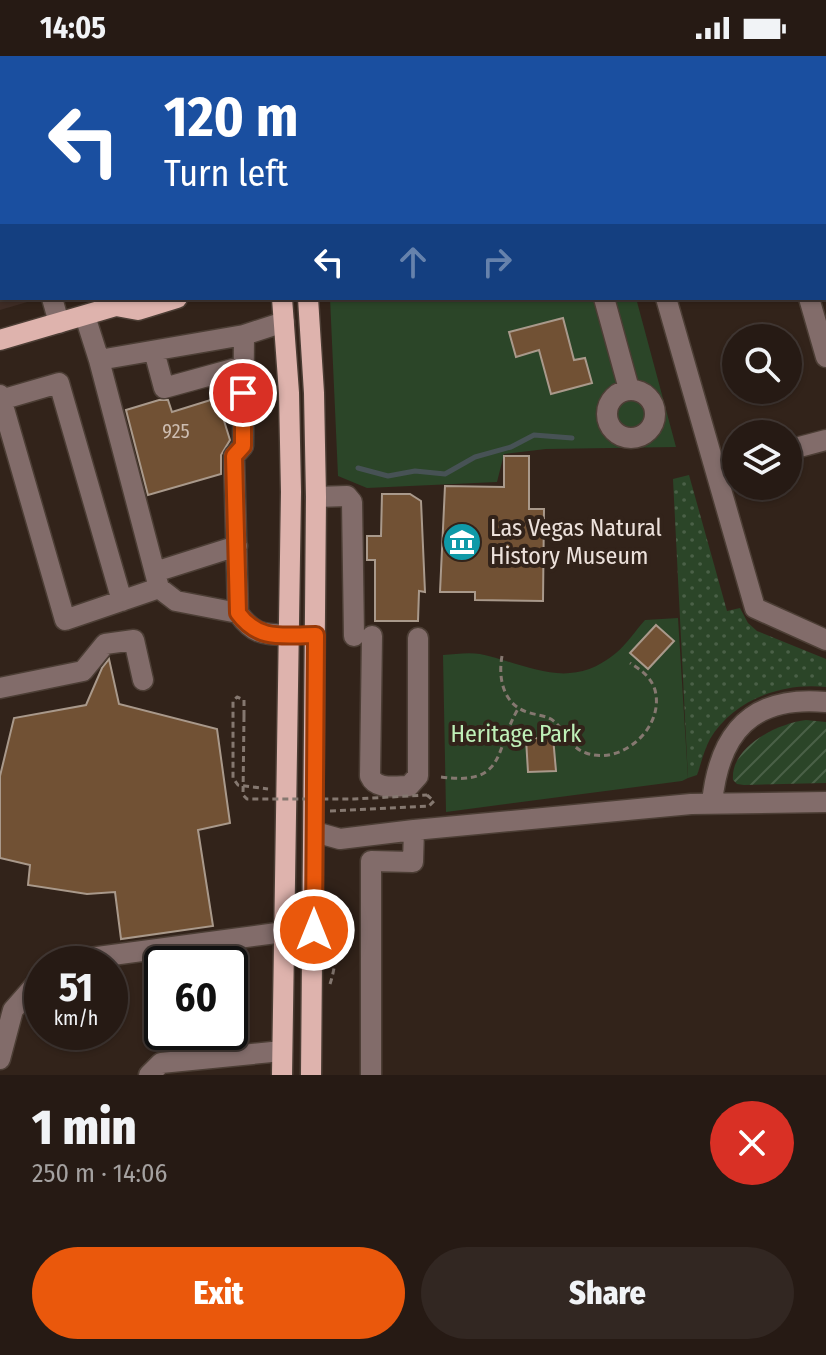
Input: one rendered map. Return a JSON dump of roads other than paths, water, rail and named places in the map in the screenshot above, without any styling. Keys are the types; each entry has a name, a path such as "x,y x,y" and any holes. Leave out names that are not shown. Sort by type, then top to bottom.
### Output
{"main road":[{"path":"0,340 85,316 119,302 138,310 170,300"},
{"path":"282,300 291,492 282,1075"},
{"path":"308,300 316,497 311,1075"},
{"path":"288,635 316,635"},
{"path":"284,932 314,930"}],"street":[{"path":"53,300 59,323"},
{"path":"605,300 629,389"},
{"path":"667,300 755,608 826,640"},
{"path":"810,300 826,357"},
{"path":"85,316 157,580 176,601 238,613"},
{"path":"99,360 244,335 284,322"},
{"path":"244,335 243,446 234,456 238,613 248,627 261,634 288,635"},
{"path":"154,351 164,388 244,366"},
{"path":"122,601 59,383 1,398 65,620 122,601 157,580 237,546"},
{"path":"802,446 826,440"},
{"path":"715,470 722,468"},
{"path":"316,497 347,496 352,502 370,776 380,786 409,786 418,776 418,638"},
{"path":"0,688 83,671 105,644 134,640 143,680"},
{"path":"712,803 716,771 723,751 742,725 756,714 778,704 797,700 826,702"},
{"path":"315,832 340,839 712,803 826,802"},
{"path":"371,1075 371,861 413,862 414,830"},
{"path":"128,953 284,932"},
{"path":"0,1059 3,1032 13,1010 24,997"},
{"path":"149,1075 161,1063 282,1051"}],"waterway":[{"path":"358,468 388,476 415,471 445,474 475,457 511,447 534,435 572,438"}],"place":[{"name":"Las Vegas Natural History Museum","path":"462,542"}],"park label":[{"name":"Heritage Park","path":"516,734"}]}
